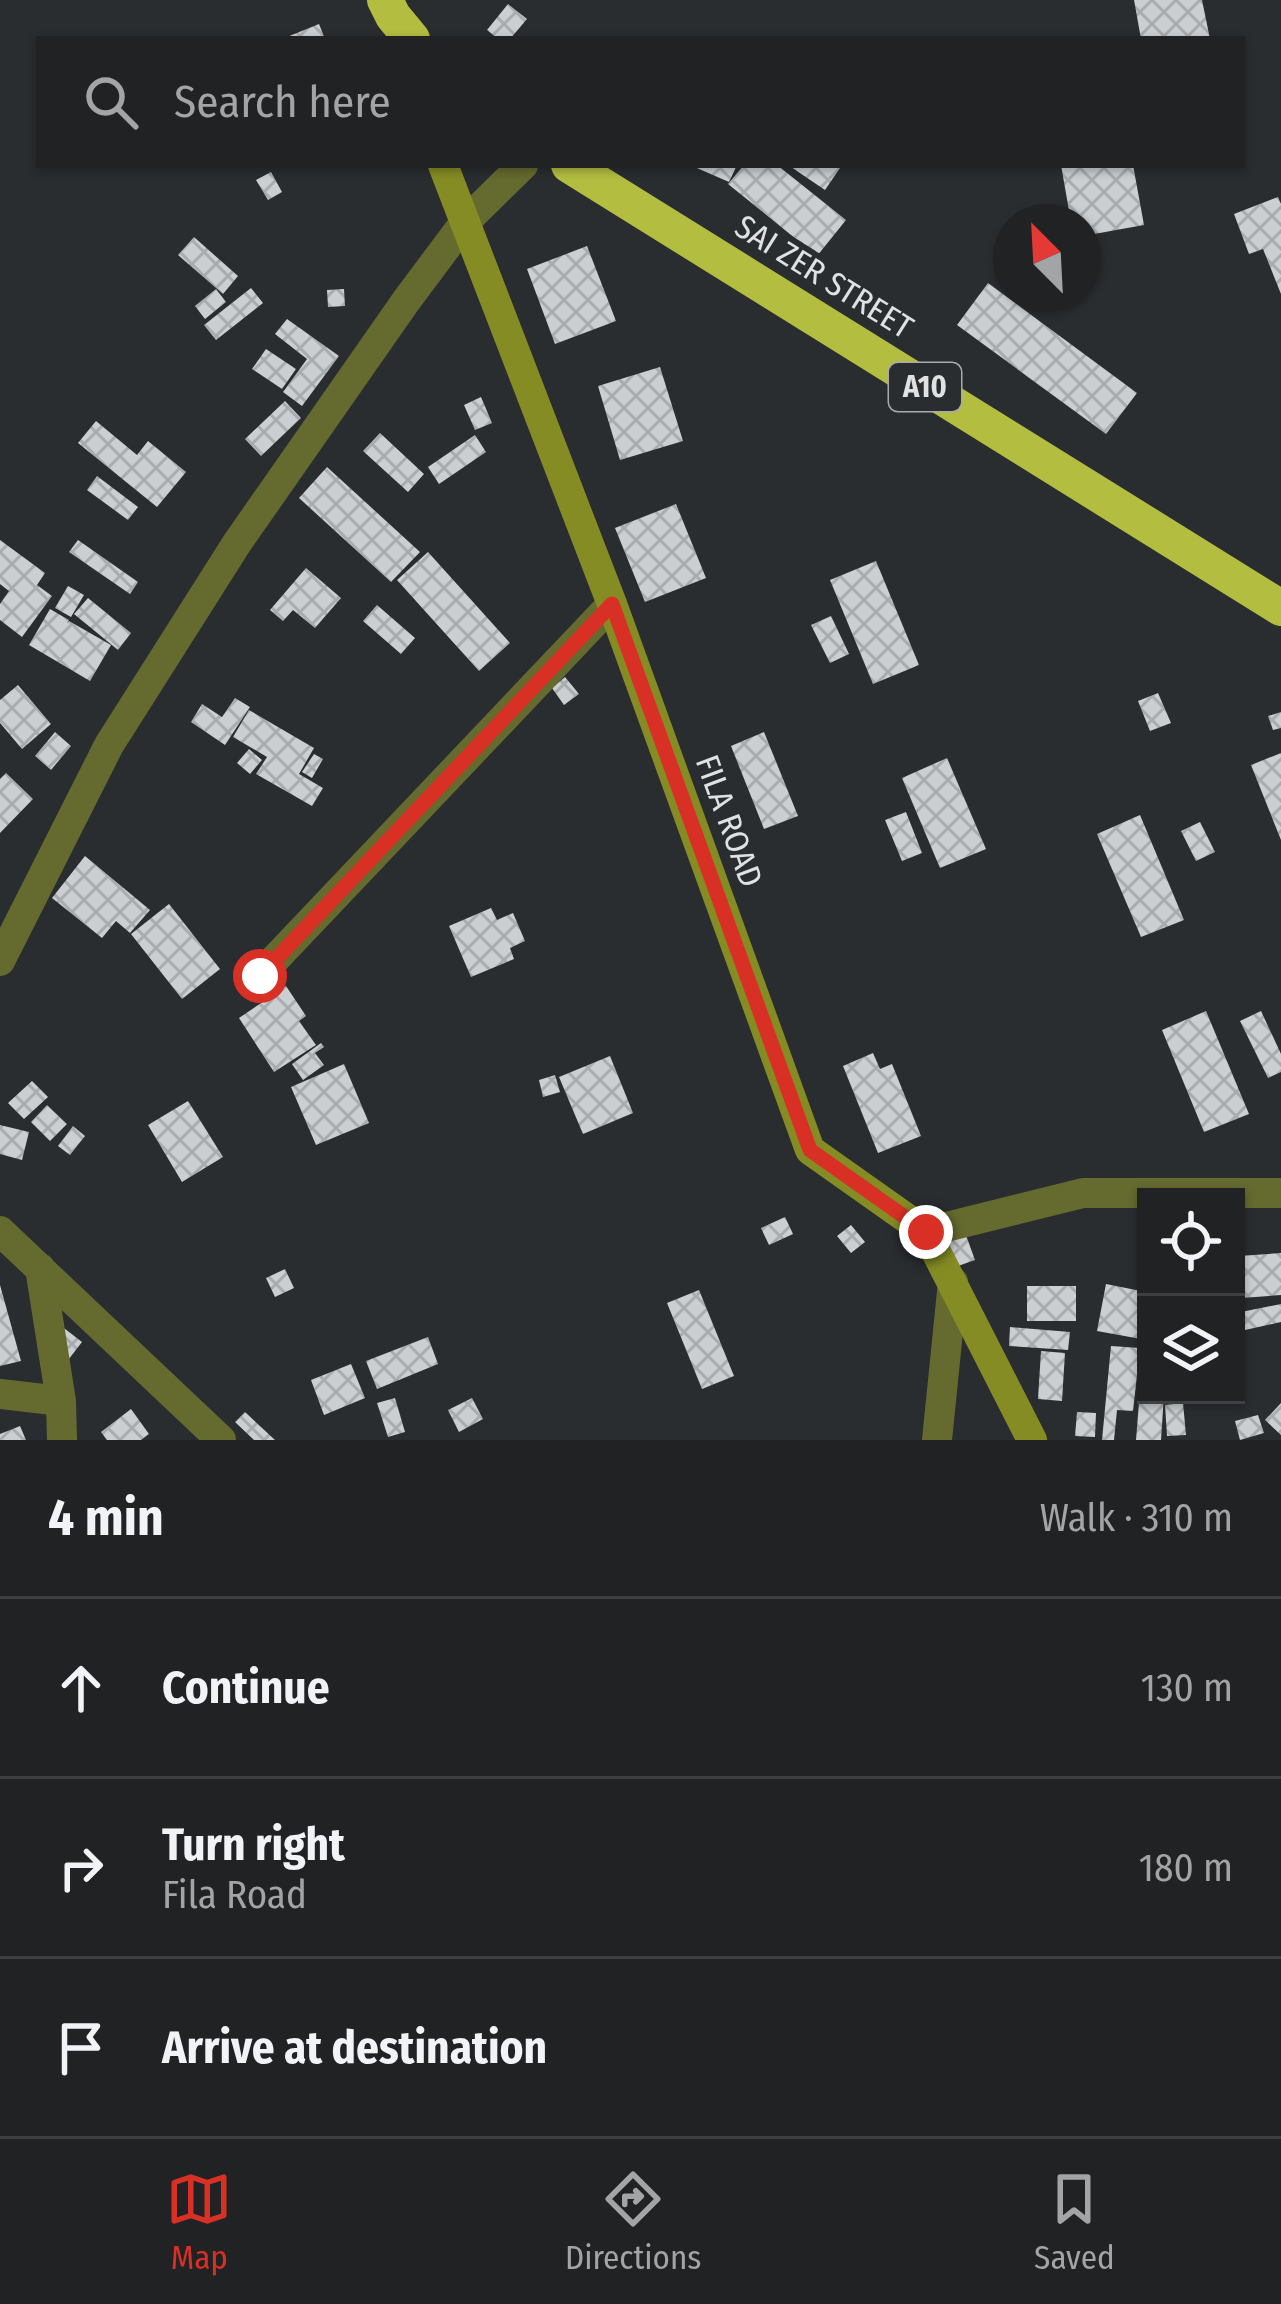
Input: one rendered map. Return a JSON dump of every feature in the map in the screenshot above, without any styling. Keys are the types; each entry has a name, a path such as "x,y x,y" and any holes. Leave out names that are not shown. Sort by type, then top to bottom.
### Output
{"highway":[{"name":"SAI ZER STREET","path":"574,168 1281,608"}],"street":[{"name":"FILA ROAD","path":"444,168 612,604 810,1150 926,1232 1032,1440"},
{"path":"0,962 109,745 237,543 465,222 521,168"},
{"path":"260,976 612,604"},
{"path":"926,1232 1083,1193 1281,1193"},
{"path":"0,1231 221,1440"},
{"path":"40,1268 61,1401 62,1440"},
{"path":"937,1440 953,1282"},
{"path":"0,1394 61,1401"}],"building":[{"path":"1134,0 1202,0 1209,36 1140,36"},
{"path":"508,4 527,19 513,36 494,36 487,30"},
{"path":"319,24 324,36 289,36"},
{"path":"697,168 736,168 729,182"},
{"path":"741,168 781,168 846,220 817,256 728,184"},
{"path":"792,168 840,168 825,190"},
{"path":"1062,168 1134,168 1144,225 1101,233 1101,204 1068,204"},
{"path":"271,172 282,192 268,200 256,180"},
{"path":"1278,197 1281,294 1263,249 1249,254 1234,214"},
{"path":"194,237 238,276 223,294 178,255"},
{"path":"587,246 616,321 555,344 527,269"},
{"path":"988,283 993,287 993,312 1027,312 1137,393 1106,434 957,325"},
{"path":"251,288 263,303 216,340 204,325"},
{"path":"216,289 226,302 205,319 195,306"},
{"path":"344,289 345,306 328,307 327,290"},
{"path":"287,319 339,356 302,406 283,392 307,359 275,334"},
{"path":"266,349 296,369 282,389 252,369"},
{"path":"660,367 683,441 620,460 598,386"},
{"path":"481,397 492,423 475,430 464,405"},
{"path":"285,401 301,418 261,456 245,439"},
{"path":"96,421 137,455 148,441 186,472 157,507 78,443"},
{"path":"380,433 424,474 408,492 363,451"},
{"path":"475,435 486,452 439,484 428,467"},
{"path":"327,467 420,552 391,582 299,498"},
{"path":"97,476 138,507 128,520 87,490"},
{"path":"676,504 706,578 645,602 615,528"},
{"path":"0,540 45,573 37,585 52,596 22,637 0,620 0,604 9,591 0,584"},
{"path":"78,540 138,582 130,594 69,552"},
{"path":"428,552 510,643 479,671 397,580"},
{"path":"876,561 919,665 873,684 830,580"},
{"path":"306,568 341,598 315,628 293,610 283,621 270,610"},
{"path":"68,586 84,595 71,617 55,608"},
{"path":"88,598 131,633 118,650 74,614"},
{"path":"377,605 415,638 401,654 363,621"},
{"path":"50,609 69,620 67,624 111,645 90,681 29,645"},
{"path":"831,616 849,654 830,663 811,625"},
{"path":"565,677 579,694 564,705 552,688"},
{"path":"18,685 51,724 22,749 0,723 0,700"},
{"path":"1158,693 1171,723 1150,731 1138,701"},
{"path":"235,698 250,707 225,745 191,722 202,704 222,717"},
{"path":"249,710 314,748 299,774 323,788 312,806 256,774 267,757 233,737"},
{"path":"1281,712 1281,728 1273,730 1268,716"},
{"path":"55,732 71,746 51,770 35,756"},
{"path":"764,732 798,816 764,829 731,746"},
{"path":"249,749 262,760 250,774 237,763"},
{"path":"1281,753 1281,840 1251,765"},
{"path":"314,754 323,759 312,778 302,772"},
{"path":"947,758 986,849 940,868 902,778"},
{"path":"6,773 33,799 0,833 0,779"},
{"path":"906,812 922,853 902,861 885,820"},
{"path":"1140,815 1184,920 1141,937 1097,834"},
{"path":"1200,822 1215,852 1196,861 1181,831"},
{"path":"85,856 150,910 130,933 116,921 102,938 52,898"},
{"path":"169,904 220,969 182,999 131,934"},
{"path":"491,908 497,920 513,913 525,941 510,948 514,959 471,977 449,926"},
{"path":"286,986 306,1016 299,1021 316,1045 274,1072 239,1018"},
{"path":"1206,1011 1249,1114 1204,1132 1162,1030"},
{"path":"1261,1011 1281,1054 1281,1072 1268,1078 1240,1021"},
{"path":"321,1043 324,1047 315,1053 324,1065 303,1080 292,1064"},
{"path":"873,1053 880,1069 892,1064 921,1136 878,1153 843,1066"},
{"path":"610,1056 633,1113 583,1134 559,1077"},
{"path":"344,1064 369,1123 316,1145 291,1087"},
{"path":"555,1075 560,1092 543,1097 539,1080"},
{"path":"32,1081 48,1097 24,1119 8,1103"},
{"path":"188,1101 223,1157 182,1182 148,1125"},
{"path":"47,1105 67,1124 50,1141 31,1122"},
{"path":"0,1125 29,1132 22,1160 0,1154"},
{"path":"73,1126 85,1136 70,1155 58,1146"},
{"path":"785,1217 793,1234 769,1245 761,1228"},
{"path":"851,1225 865,1242 851,1253 837,1236"},
{"path":"963,1227 975,1260 941,1272 929,1240"},
{"path":"1281,1253 1281,1295 1245,1298 1245,1256"},
{"path":"285,1269 294,1288 275,1297 266,1278"},
{"path":"1106,1284 1137,1290 1137,1338 1097,1331"},
{"path":"0,1285 21,1361 0,1366"},
{"path":"1027,1286 1076,1286 1076,1321 1027,1321"},
{"path":"699,1290 734,1376 702,1389 667,1303"},
{"path":"1281,1304 1281,1322 1245,1330 1245,1311"},
{"path":"60,1325 82,1342 65,1364"},
{"path":"1010,1327 1070,1332 1068,1350 1009,1346"},
{"path":"428,1337 438,1364 377,1389 366,1361"},
{"path":"1111,1346 1137,1348 1133,1411 1117,1410 1114,1440 1102,1440"},
{"path":"1041,1351 1065,1353 1062,1401 1038,1399"},
{"path":"351,1364 365,1398 324,1415 311,1380"},
{"path":"395,1398 405,1432 388,1437 377,1403"},
{"path":"472,1398 483,1419 459,1432 448,1410"},
{"path":"1281,1403 1281,1435 1265,1420"},
{"path":"1139,1404 1163,1404 1161,1440 1136,1440"},
{"path":"1183,1404 1186,1435 1167,1436 1165,1405"},
{"path":"131,1409 149,1434 141,1440 107,1440 101,1432"},
{"path":"245,1412 275,1440 254,1440 235,1422"},
{"path":"1077,1412 1096,1413 1095,1437 1075,1436"},
{"path":"1258,1415 1264,1433 1240,1440 1235,1421"},
{"path":"20,1426 26,1440 0,1440 0,1434"}],"route":[{"path":"260,976 612,604 810,1150 926,1232"}]}
